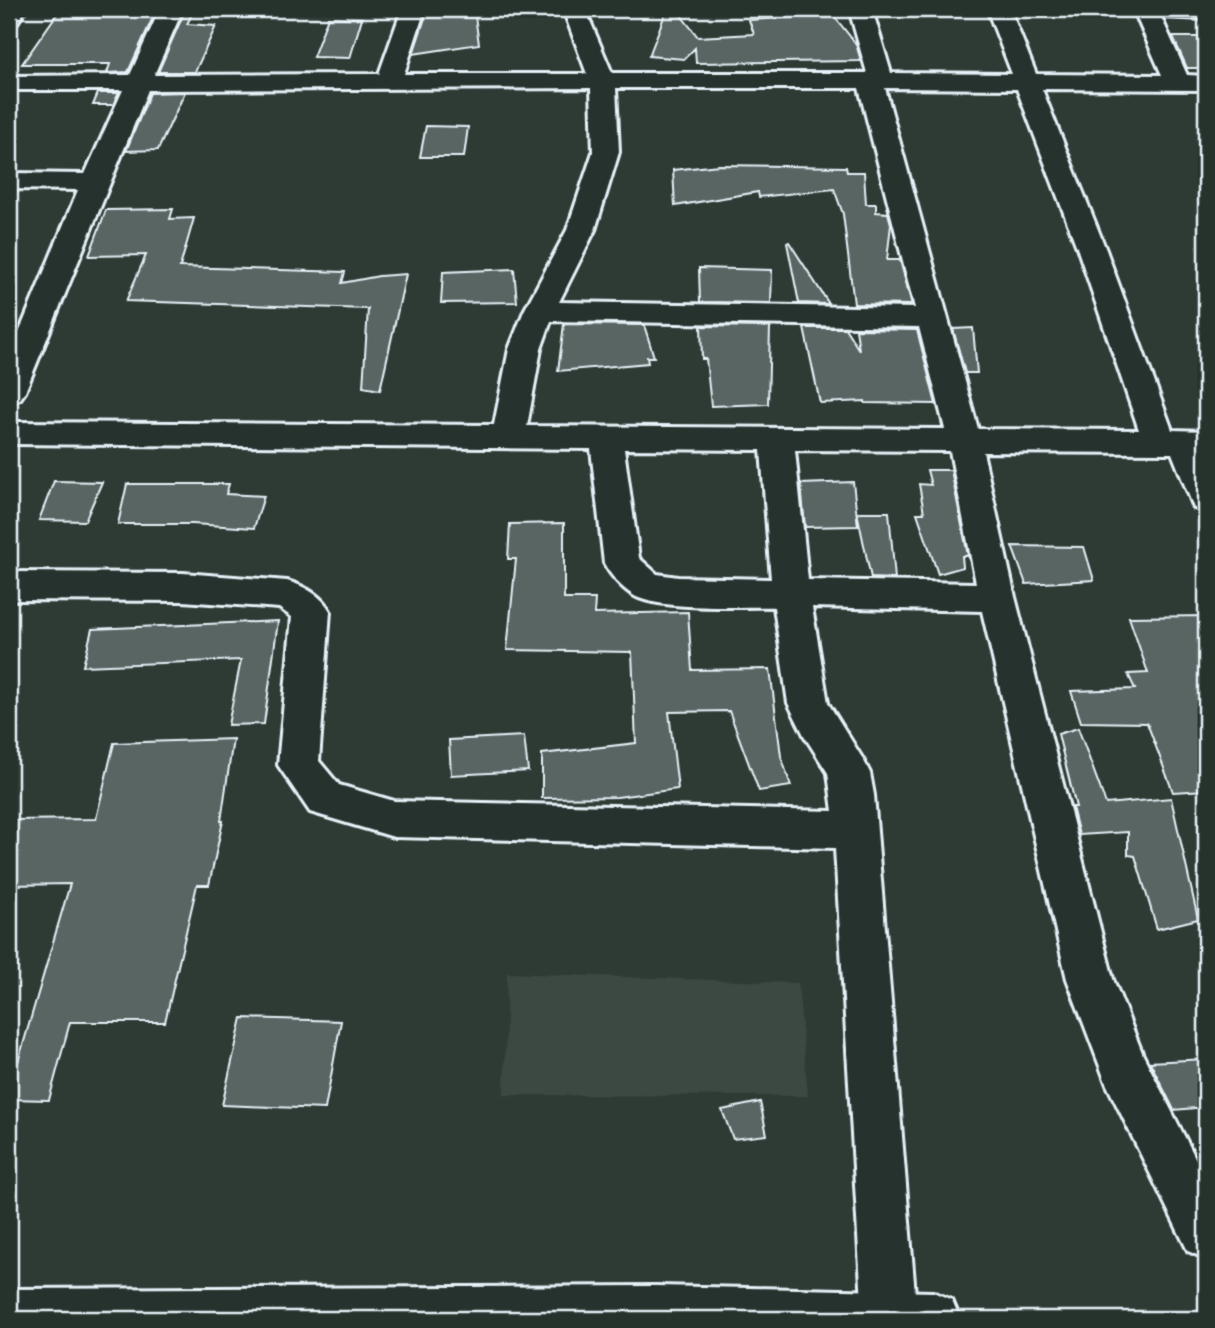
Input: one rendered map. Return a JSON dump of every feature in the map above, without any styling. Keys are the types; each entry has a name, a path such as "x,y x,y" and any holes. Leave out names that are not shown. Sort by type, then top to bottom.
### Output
{"main road":[{"path":"9,18 14,9"},
{"path":"9,392 54,289 95,182 171,9"},
{"path":"389,83 413,9"},
{"path":"509,435 525,349 539,311 576,240 594,196 606,152 603,82 574,9"},
{"path":"861,9 875,80 964,439 997,597 1090,979 1124,1068 1206,1233"},
{"path":"999,9 1093,250 1184,442 1206,499"},
{"path":"1178,82 1146,10 1206,12"},
{"path":"9,83 875,80 1206,83"},
{"path":"9,181 95,182"},
{"path":"539,311 933,318"},
{"path":"9,433 1184,442"},
{"path":"606,437 622,563 647,586 678,591 997,597"},
{"path":"9,1316 656,1316 904,1319 849,773 808,703 791,594 777,437"},
{"path":"9,586 183,587 286,595 312,611 298,765 325,799 394,819 856,830"}],"shaded area":[{"path":"507,973 798,983 808,1096 504,1095"}],"building":[{"path":"428,9 474,9 479,44 413,54"},
{"path":"667,9 676,9 698,37 754,34 749,20 833,15 856,44 861,61 696,63 695,48 684,59 649,56"},
{"path":"59,11 155,13 128,72 107,73 110,64 22,64"},
{"path":"193,12 187,24 216,26 195,72 158,72 184,13"},
{"path":"328,17 362,18 350,58 313,57"},
{"path":"1173,37 1206,37 1206,68 1187,68"},
{"path":"185,92 158,150 126,151 150,93"},
{"path":"98,93 119,93 113,105 93,105"},
{"path":"426,126 468,127 464,157 420,157"},
{"path":"719,165 846,167 847,172 864,172 866,204 876,204 876,212 888,213 891,224 887,260 900,260 912,305 854,304 843,214 834,189 759,197 758,192 675,206 673,170"},
{"path":"173,209 170,219 194,218 180,267 345,272 342,283 406,274 380,390 363,387 368,309 126,301 146,255 89,256 106,210"},
{"path":"789,242 829,304 799,303 787,243"},
{"path":"699,268 772,270 771,303 700,302"},
{"path":"514,269 517,302 441,303 443,272"},
{"path":"564,324 644,325 654,357 647,357 648,363 558,371"},
{"path":"701,326 770,327 768,404 711,406 706,359 702,359"},
{"path":"804,328 845,328 859,350 856,329 917,330 936,404 865,401 820,403"},
{"path":"973,328 977,373 965,373 953,329"},
{"path":"927,470 951,470 968,556 962,556 963,567 938,574 917,513 924,513 919,484 931,485"},
{"path":"54,481 102,482 85,521 39,520"},
{"path":"853,482 858,526 805,527 801,484"},
{"path":"127,484 229,484 226,494 264,496 254,528 192,524 118,524"},
{"path":"857,512 889,512 895,579 871,578"},
{"path":"564,523 564,599 595,599 594,614 688,612 692,670 770,669 781,756 791,786 759,791 729,711 669,712 678,789 617,797 542,798 542,754 636,743 632,652 507,650 516,559 508,559 510,524"},
{"path":"1012,546 1084,547 1094,580 1026,584"},
{"path":"1206,616 1206,790 1173,792 1147,723 1081,722 1071,691 1135,689 1128,674 1148,673 1129,617"},
{"path":"278,621 264,724 228,725 241,660 83,666 92,629"},
{"path":"1078,728 1106,804 1171,798 1198,919 1157,929 1135,856 1128,855 1128,832 1079,835 1072,807 1076,807 1058,734"},
{"path":"524,736 528,771 451,775 449,740"},
{"path":"233,739 223,821 209,885 197,885 165,1022 70,1022 49,1100 9,1099 9,1062 18,1062 70,884 9,885 9,820 96,819 114,743"},
{"path":"242,1018 341,1021 325,1109 222,1105"},
{"path":"1206,1059 1206,1107 1174,1110 1150,1062"},
{"path":"760,1102 767,1135 733,1139 722,1110"}]}
